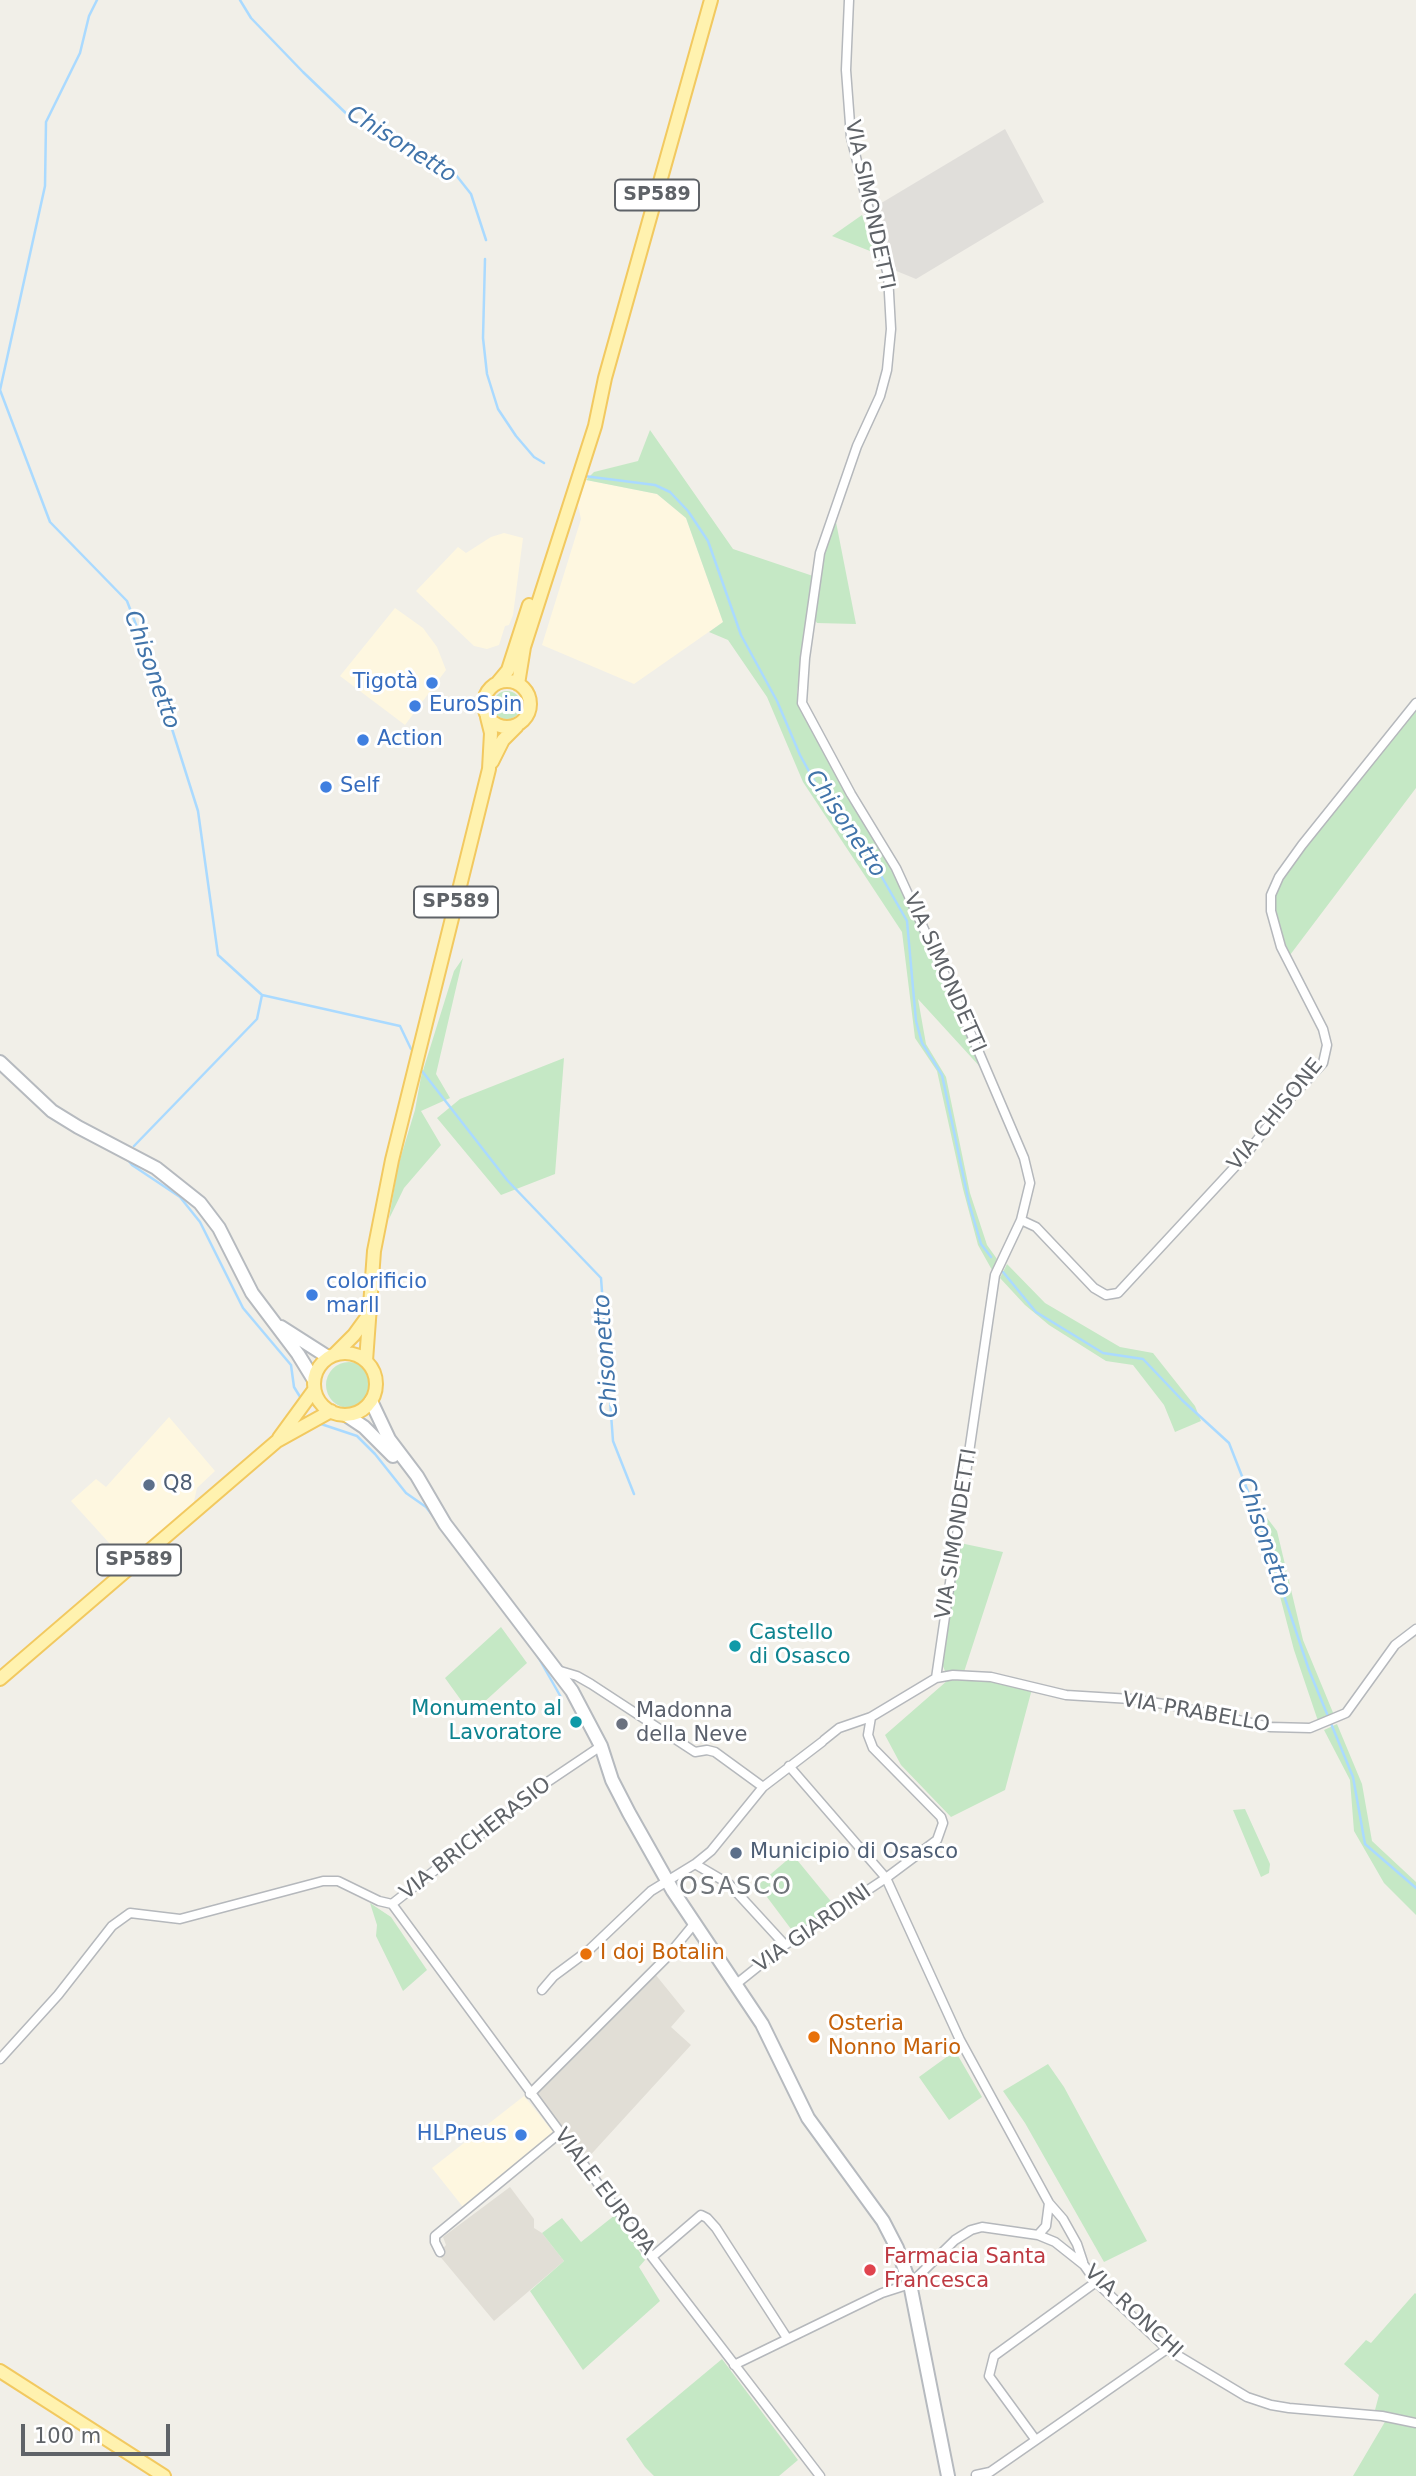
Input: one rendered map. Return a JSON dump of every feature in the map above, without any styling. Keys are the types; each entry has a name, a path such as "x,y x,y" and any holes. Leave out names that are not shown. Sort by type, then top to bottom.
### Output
{"main road":[{"name":"SP589","path":"489,769 503,740 528,713 530,702 524,688 518,684 519,663 594,426 711,0"},
{"name":"SP589","path":"371,1401 375,1393 375,1376 366,1361 374,1251 392,1160 489,769 491,733 484,698 489,688 508,670 602,389"},
{"path":"498,682 518,684"},
{"path":"487,717 499,726 507,727 521,722"},
{"name":"SP589","path":"277,1441 314,1385 316,1371 354,1335 370,1312"},
{"path":"331,1356 351,1353 366,1361"},
{"path":"314,1385 317,1398 331,1411"},
{"path":"346,1415 356,1413 371,1401"},
{"name":"SP589","path":"0,1679 277,1441 331,1411 346,1415"},
{"path":"0,2371 164,2476"}],"street":[{"name":"VIA SIMONDETTI","path":"849,0 846,70 851,137 867,206 888,275 891,329 887,370 880,396 857,446 820,553 805,659 802,703 851,794 896,868 1024,1158 1030,1183 1021,1220 995,1275 936,1678"},
{"name":"VIA CHISONE","path":"1021,1220 1036,1227 1094,1287 1106,1296 1118,1293 1244,1157 1284,1105 1323,1063 1327,1045 1323,1029 1278,938 1271,911 1271,895 1279,877 1302,845 1416,703"},
{"path":"0,1062 52,1111 156,1168 200,1203 219,1228 252,1293 298,1354 314,1385"},
{"path":"270,1320 331,1356"},
{"name":"SP589","path":"371,1401 389,1439 417,1476 477,1569 557,1670 580,1706 601,1746 612,1780 667,1880 762,2024 808,2118 883,2221 897,2248 910,2284 948,2476"},
{"name":"SP589","path":"346,1415 380,1442 428,1496"},
{"name":"VIA PRABELLO","path":"936,1678 953,1675 991,1677 1066,1695 1131,1699 1269,1727 1310,1728 1346,1713 1395,1645 1416,1629"},
{"path":"557,1670 591,1684 695,1752 715,1752 763,1787"},
{"path":"542,1990 554,1976 589,1950 651,1891 711,1851 763,1787 789,1766 839,1728 871,1717 936,1678"},
{"name":"VIA GIARDINI","path":"735,1985 785,1945 886,1878 937,1840 943,1823 941,1817 873,1748 868,1735 871,1717"},
{"name":"VIA BRICHERASIO","path":"0,2059 58,1995 112,1926 130,1913 180,1919 323,1881 338,1881 379,1902 392,1904 546,1783 601,1746"},
{"path":"789,1766 886,1878 960,2040 1049,2203 1063,2219 1077,2244 1084,2265"},
{"path":"695,1864 729,1884 785,1945"},
{"name":"VIALE EUROPA","path":"392,1904 530,2094 820,2476"},
{"path":"530,2094 656,1968 694,1924"},
{"path":"440,2252 435,2236 560,2133"},
{"path":"1038,2235 1046,2226 1049,2203"},
{"path":"652,2256 701,2216 708,2218 787,2338"},
{"name":"VIA RONCHI","path":"910,2284 955,2240 971,2230 982,2227 1038,2235 1055,2242 1084,2265 1096,2282 1167,2349 1247,2397 1271,2405 1306,2411 1382,2416 1416,2423"},
{"path":"1035,2439 989,2376 994,2356 1096,2282"},
{"path":"734,2365 882,2293 910,2284"},
{"path":"976,2475 990,2472 1167,2349"}],"shaded area":[{"path":"1005,129 1044,202 916,279 894,270 873,208"},
{"path":"586,480 657,494 686,518 723,622 634,684 542,645 581,519 578,505"},
{"path":"504,533 523,538 513,615 509,625 505,626 499,645 487,649 474,646 416,591 458,547 466,553 491,537"},
{"path":"395,608 423,628 437,647 446,670 405,725 340,676"},
{"path":"169,1417 215,1471 197,1488 193,1506 133,1557 121,1556 71,1501 96,1479 106,1487"},
{"path":"655,1974 685,2011 671,2027 691,2045 585,2161 537,2094"},
{"path":"524,2096 554,2133 463,2207 432,2168"},
{"path":"510,2187 534,2219 534,2228 542,2233 564,2261 494,2321 438,2254 446,2245 443,2237"}],"green space":[{"path":"862,215 875,253 832,236"},
{"path":"650,430 733,549 813,576 797,693 832,769 894,872 978,1057 982,1069 918,999 926,1044 946,1077 970,1193 987,1245 997,1259 992,1270 978,1245 937,1071 915,1038 902,932 803,782 767,697 728,640 709,632 723,622 686,518 657,494 586,480 594,472 638,461"},
{"path":"836,522 856,624 817,623 813,617 824,551"},
{"path":"507,691 517,695 521,705 517,715 507,719 497,715 493,705 497,695"},
{"path":"1416,708 1416,788 1290,955 1273,914 1274,897 1280,880"},
{"path":"463,958 436,1074 450,1098 421,1111 441,1145 404,1188 389,1219 398,1166 415,1110 421,1077 454,971"},
{"path":"564,1058 555,1174 501,1195 437,1118 460,1099"},
{"path":"1007,1264 1045,1303 1120,1347 1153,1353 1195,1406 1201,1421 1175,1432 1164,1405 1133,1365 1106,1361 1049,1325 1025,1305 1000,1278"},
{"path":"349,1362 366,1368 372,1385 366,1402 349,1408 332,1402 326,1385 332,1368"},
{"path":"1258,1506 1277,1531 1303,1640 1334,1715 1318,1721 1253,1511"},
{"path":"960,1543 1003,1552 964,1672 945,1671 942,1664"},
{"path":"501,1627 527,1663 471,1714 445,1678"},
{"path":"948,1680 992,1681 1032,1689 1005,1790 951,1817 901,1765 885,1735"},
{"path":"1337,1724 1362,1784 1372,1841 1416,1882 1416,1915 1384,1883 1354,1831 1350,1780 1324,1730"},
{"path":"1245,1809 1270,1864 1269,1873 1261,1877 1233,1810"},
{"path":"793,1855 834,1905 794,1933 758,1885"},
{"path":"370,1903 391,1917 427,1970 403,1991 376,1936 377,1925"},
{"path":"957,2054 982,2097 949,2120 919,2077 948,2056"},
{"path":"1048,2064 1064,2087 1147,2241 1104,2262 1025,2123 1003,2091"},
{"path":"615,2215 645,2260 639,2267 660,2301 583,2370 530,2291 564,2261 542,2233 562,2218 581,2242"},
{"path":"1415,2293 1416,2420 1375,2410 1379,2395 1344,2364 1366,2340 1371,2343"},
{"path":"722,2359 798,2460 779,2476 654,2476 626,2439"},
{"path":"1386,2420 1416,2426 1416,2476 1353,2476"}],"waterway":[{"name":"Chisonetto","path":"97,0 89,16 80,53 46,122 45,186 0,390 50,522 127,601 154,672 198,811 218,955 262,995 400,1026 411,1049"},
{"name":"Chisonetto","path":"240,0 251,18 352,119 386,140 439,163 456,175 471,194 486,240"},
{"name":"Chisonetto","path":"485,259 483,338 487,374 498,409 516,436 534,457 544,463"},
{"name":"Chisonetto","path":"584,476 655,485 670,492 688,511 708,541 741,635 777,701 800,755 827,804 871,858 907,921 916,1021 922,1043 942,1075 969,1203 981,1244 991,1257"},
{"path":"134,1146 257,1019 262,995"},
{"name":"Chisonetto","path":"422,1071 507,1180 601,1278 613,1441 634,1494"},
{"path":"128,1160 180,1197 200,1222 243,1308 291,1365 294,1387 302,1400"},
{"name":"Chisonetto","path":"1003,1272 1036,1312 1103,1353 1143,1359 1229,1443 1256,1512 1309,1670 1353,1777 1365,1844 1416,1888"},
{"path":"321,1424 357,1436 406,1493 426,1507 436,1520"},
{"path":"537,1655 562,1699"}],"place":[{"name":"Tigotà","path":"432,683"},
{"name":"EuroSpin","path":"415,706"},
{"name":"Action","path":"363,740"},
{"name":"Self","path":"326,787"},
{"name":"colorificio marll","path":"312,1295"},
{"name":"Q8","path":"149,1485"},
{"name":"Castello di Osasco","path":"735,1646"},
{"name":"Monumento al Lavoratore","path":"576,1722"},
{"name":"Madonna della Neve","path":"622,1724"},
{"name":"Municipio di Osasco","path":"736,1853"},
{"name":"I doj Botalin","path":"586,1954"},
{"name":"Osteria Nonno Mario","path":"814,2037"},
{"name":"HLPneus","path":"521,2135"},
{"name":"Farmacia Santa Francesca","path":"870,2270"}],"district":[{"name":"OSASCO","path":"736,1888"}]}
